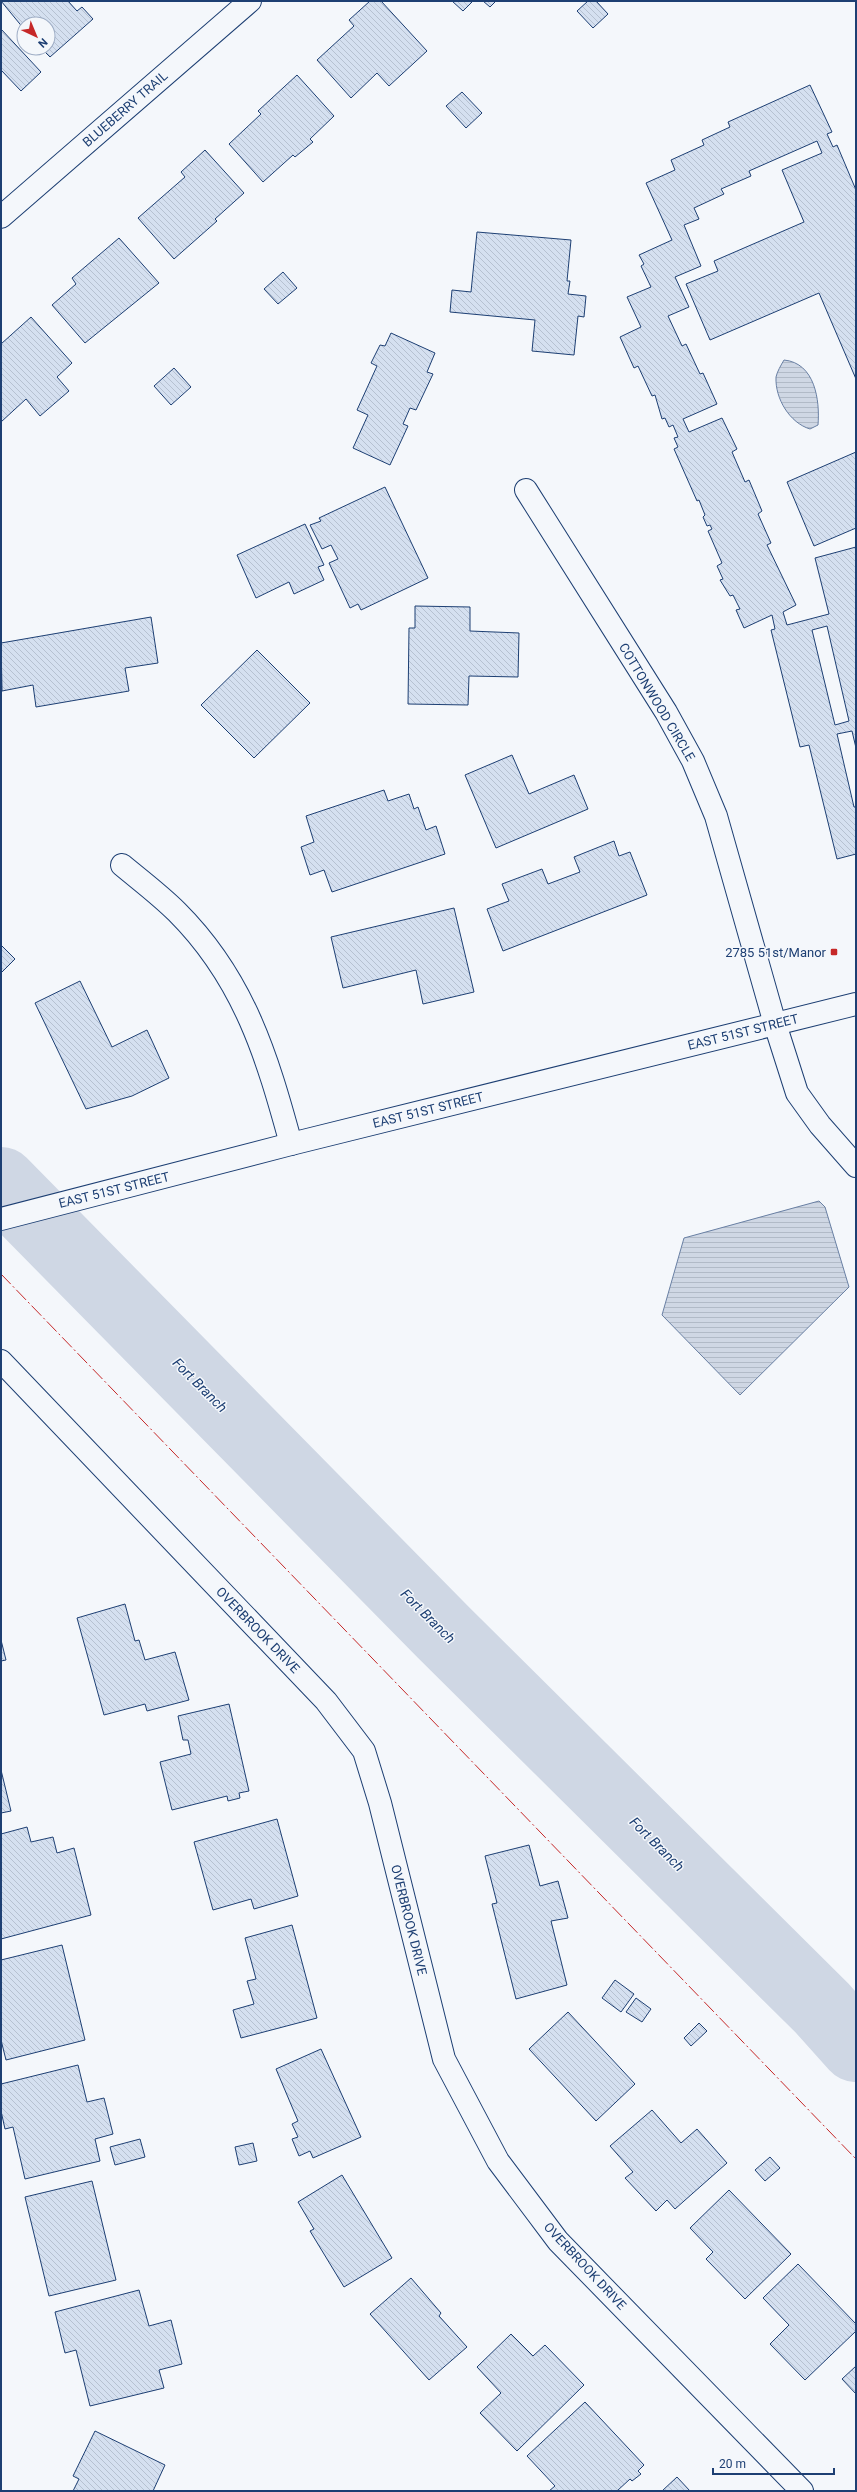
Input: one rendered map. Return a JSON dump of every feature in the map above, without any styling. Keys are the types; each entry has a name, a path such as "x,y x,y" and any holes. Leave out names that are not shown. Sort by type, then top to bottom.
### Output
{"street":[{"name":"BLUEBERRY TRAIL","path":"1,218 250,1"},
{"name":"COTTONWOOD CIRCLE","path":"526,490 666,712 693,761 716,816 775,1024 797,1093 820,1125 855,1162"},
{"path":"122,865 177,912 218,961 246,1007 269,1065 291,1144"},
{"name":"EAST 51ST STREET","path":"1,1219 291,1144 856,1004"},
{"name":"OVERBROOK DRIVE","path":"1,1361 326,1701 364,1751 380,1803 444,2059 498,2161 558,2241 802,2491"}],"shaded area":[{"path":"784,360 803,368 809,375 813,384 818,405 818,425 810,429 803,426 790,416 781,402 776,385 776,377"},
{"path":"819,1201 825,1207 849,1287 740,1395 662,1315 684,1238"}],"building":[{"path":"1,1 68,1 77,11 82,7 93,19 56,52 56,16 16,16 16,19"},
{"path":"370,1 381,1 427,51 389,86 377,73 351,98 317,60 354,26 349,20"},
{"path":"452,1 473,1 463,11"},
{"path":"483,1 496,1 490,7"},
{"path":"588,1 596,1 608,14 593,28 577,11"},
{"path":"1,29 16,45 16,56 26,56 41,72 21,91 1,70"},
{"path":"297,75 334,116 310,139 313,142 295,157 293,155 263,182 229,144 261,114 258,111"},
{"path":"810,85 832,132 827,134 833,147 837,145 856,190 856,379 819,293 710,340 686,284 718,271 714,261 804,222 782,170 822,153 817,141 749,171 751,176 721,189 724,194 694,208 699,219 684,225 701,266 675,277 689,307 668,316 682,346 686,344 700,374 703,373 717,404 683,419 689,432 722,418 737,449 732,452 745,482 749,480 762,511 758,514 771,543 767,545 796,605 783,612 787,625 829,614 815,558 856,547 856,748 852,731 837,734 854,807 856,807 856,854 837,859 809,745 800,747 771,630 775,629 772,615 744,628 736,610 740,609 733,595 730,596 720,580 723,579 717,566 722,563 708,531 712,529 710,525 707,526 703,517 705,515 699,500 697,501 674,449 678,447 674,438 678,437 673,425 669,427 665,418 662,419 655,395 652,396 638,366 634,368 620,337 641,327 627,297 651,287 641,266 644,264 639,255 672,240 646,183 675,170 671,160 704,145 702,140 730,127 728,122","holes":["827,626 849,721 835,725 812,630"]},
{"path":"462,92 482,113 466,128 446,106"},
{"path":"205,150 244,193 215,219 217,221 174,259 138,218 185,177 181,172"},
{"path":"477,232 571,240 567,281 570,281 568,294 586,296 584,317 578,316 574,355 532,351 535,320 450,312 452,290 471,292"},
{"path":"119,238 159,283 85,343 52,305 76,284 72,278"},
{"path":"283,272 297,288 278,304 264,289"},
{"path":"31,317 72,363 57,377 69,391 40,416 26,399 1,422 1,344"},
{"path":"391,333 435,353 427,372 433,374 416,410 410,408 403,424 408,426 390,465 353,448 368,415 357,410 377,366 371,363 380,345 385,346"},
{"path":"174,368 191,387 171,405 154,386"},
{"path":"856,452 856,528 814,546 787,482"},
{"path":"385,487 428,578 361,610 358,604 350,608 329,563 338,559 331,545 322,549 310,525 321,521 319,518"},
{"path":"305,524 324,565 318,567 324,580 294,594 289,582 256,598 237,555"},
{"path":"415,606 470,607 470,631 519,633 518,677 469,676 468,705 408,704 409,628 415,628"},
{"path":"151,617 158,663 125,668 129,691 36,707 33,685 2,691 1,643"},
{"path":"257,650 310,703 254,758 201,705"},
{"path":"512,755 529,794 574,775 588,809 496,848 465,775"},
{"path":"384,790 388,801 409,794 414,809 418,807 426,830 436,826 445,854 332,892 324,870 310,875 301,847 314,842 306,816"},
{"path":"614,841 619,856 630,852 647,895 503,951 487,909 509,901 502,884 542,869 548,884 580,872 574,857"},
{"path":"454,908 474,992 423,1004 416,970 343,988 331,937"},
{"path":"1,945 15,959 1,973"},
{"path":"80,981 112,1047 147,1030 169,1078 132,1096 86,1109 35,1003"},
{"path":"125,1604 135,1641 139,1640 145,1660 175,1652 189,1700 147,1711 145,1704 104,1715 77,1618"},
{"path":"1,1640 6,1660 1,1661"},
{"path":"229,1704 249,1791 239,1793 240,1798 228,1801 227,1796 172,1810 160,1762 191,1754 188,1740 183,1740 178,1716"},
{"path":"1,1770 11,1811 1,1813"},
{"path":"277,1819 298,1896 254,1909 251,1899 213,1910 194,1842"},
{"path":"27,1827 31,1842 53,1837 57,1853 74,1848 91,1915 1,1939 1,1834"},
{"path":"529,1845 540,1886 558,1881 568,1918 551,1921 567,1985 516,1999 492,1904 497,1903 485,1856"},
{"path":"292,1925 317,2018 241,2038 233,2010 254,2004 247,1981 256,1979 245,1938"},
{"path":"62,1945 85,2040 6,2060 1,2040 1,1960"},
{"path":"615,1980 634,1994 621,2012 602,1998"},
{"path":"636,1998 651,2009 642,2022 626,2012"},
{"path":"568,2012 635,2084 596,2121 529,2049"},
{"path":"699,2023 707,2031 691,2046 684,2038"},
{"path":"321,2049 361,2137 313,2158 310,2151 299,2156 292,2139 298,2137 292,2124 298,2121 276,2069"},
{"path":"78,2065 87,2102 104,2098 113,2134 95,2139 100,2161 25,2179 13,2127 5,2129 1,2111 1,2084"},
{"path":"652,2110 681,2143 697,2129 727,2163 675,2209 667,2200 656,2211 625,2178 633,2172 610,2146"},
{"path":"140,2139 145,2157 115,2165 110,2147"},
{"path":"253,2143 257,2161 239,2165 235,2147"},
{"path":"770,2157 780,2168 765,2181 755,2170"},
{"path":"342,2175 392,2258 344,2287 310,2231 314,2229 298,2202"},
{"path":"92,2181 116,2280 49,2296 25,2197"},
{"path":"729,2190 791,2254 745,2299 706,2259 713,2252 690,2228"},
{"path":"798,2264 856,2324 856,2331 805,2380 770,2344 789,2325 763,2298"},
{"path":"411,2278 441,2313 439,2316 467,2347 429,2380 370,2314"},
{"path":"139,2290 149,2326 171,2320 182,2364 159,2370 164,2388 90,2406 76,2350 65,2353 55,2312"},
{"path":"511,2334 533,2356 545,2345 584,2385 517,2451 480,2413 501,2393 477,2367"},
{"path":"856,2366 856,2394 842,2379"},
{"path":"585,2402 644,2465 638,2471 641,2474 632,2481 630,2479 617,2491 549,2491 555,2486 527,2456"},
{"path":"95,2431 165,2465 153,2491 73,2491 79,2479 73,2476"},
{"path":"677,2477 690,2491 662,2491"}],"waterway":[{"name":"Fort Branch","path":"1,1183 443,1632 822,2008 856,2046"}],"power":[{"path":"1,1274 856,2159"}],"place":[{"name":"2785 51st/Manor","path":"834,952"}]}
